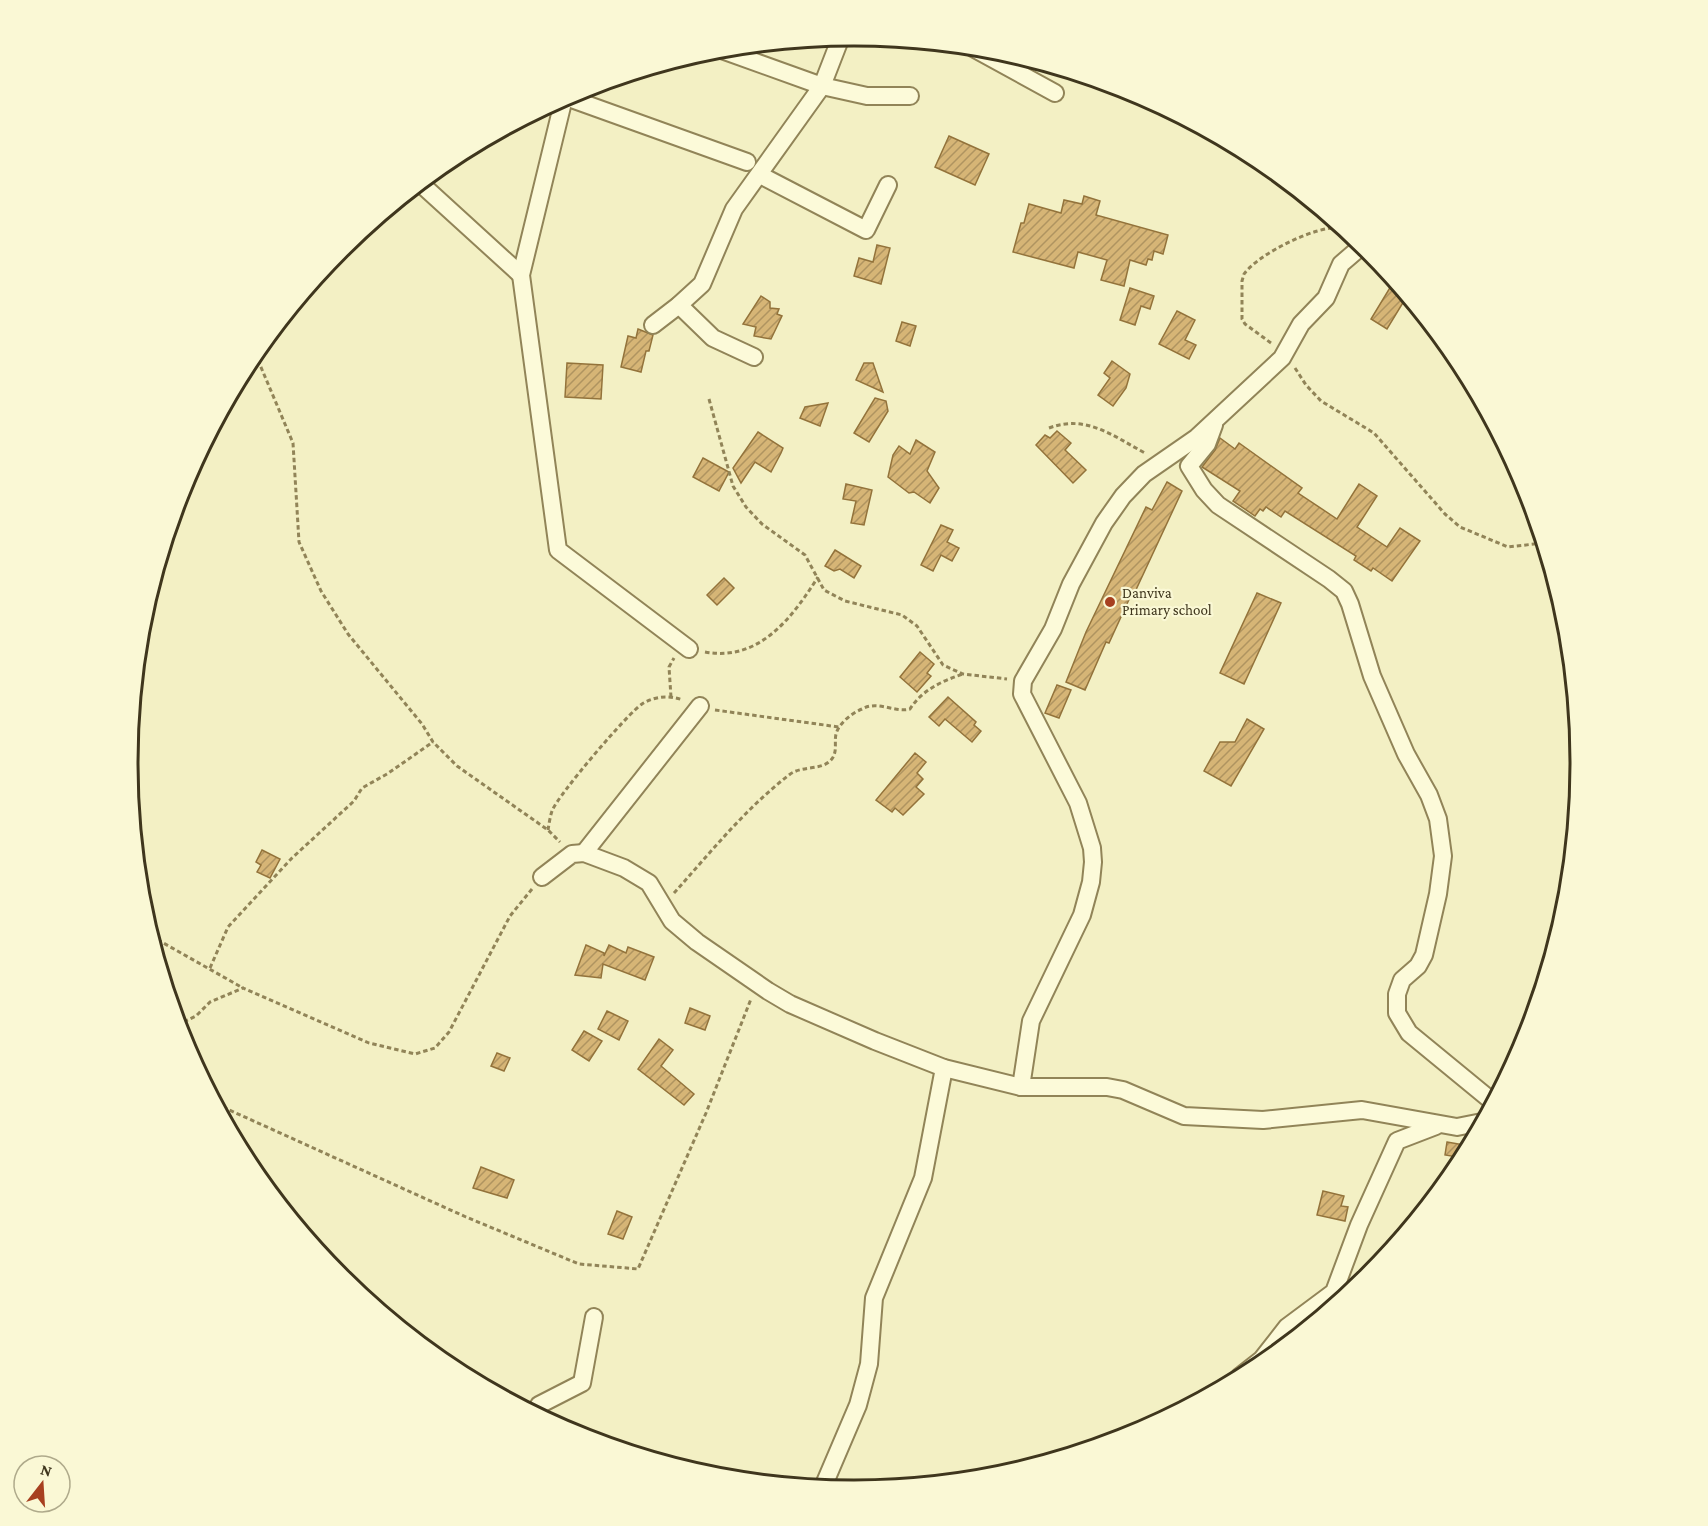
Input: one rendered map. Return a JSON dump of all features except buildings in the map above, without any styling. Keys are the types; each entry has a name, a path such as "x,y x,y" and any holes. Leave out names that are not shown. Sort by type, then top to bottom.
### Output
{"street":[{"path":"653,325 680,305 702,284 734,209 822,86 837,47"},
{"path":"739,56 822,86 867,96 910,96"},
{"path":"996,60 1055,93"},
{"path":"578,102 747,162"},
{"path":"562,109 521,275 558,550 689,649"},
{"path":"760,175 866,230 888,185"},
{"path":"426,189 521,275"},
{"path":"1021,1087 1031,1021 1082,915 1091,882 1093,862 1092,848 1078,804 1022,694 1023,681 1041,652 1071,584 1104,523 1123,496 1163,460 1196,438 1282,358 1301,324 1328,295 1341,264 1356,251"},
{"path":"680,305 713,338 754,357"},
{"path":"1216,417 1207,444 1188,466 1204,490 1218,505 1344,591 1359,628 1372,676 1406,754 1429,795 1438,819 1443,855 1438,894 1424,955 1418,966 1402,980 1397,994 1397,1012 1409,1032 1488,1098"},
{"path":"542,877 578,853 700,706"},
{"path":"578,853 644,879 672,921 697,942 756,984 790,1004 944,1068 1021,1087 1107,1087 1123,1090 1168,1110 1194,1116 1263,1120 1362,1110 1439,1125 1457,1127 1473,1124"},
{"path":"826,1479 858,1405 869,1364 874,1298 923,1178 944,1068"},
{"path":"1276,1342 1287,1327 1326,1300 1337,1286 1359,1225 1391,1150 1406,1136 1439,1125"},
{"path":"1314,1312 1316,1307"},
{"path":"539,1407 582,1383 594,1317"}],"path":[{"path":"1282,358 1269,341 1245,324 1242,319 1244,274 1284,242 1297,240 1325,228 1330,228"},
{"path":"1292,340 1294,367 1306,386 1321,401 1374,433 1445,514 1460,527 1508,547 1535,544"},
{"path":"259,363 293,443 299,542 321,591 348,634 422,724 433,742 457,766 578,853"},
{"path":"709,399 733,486 746,507 762,524 805,555 824,590 845,601 902,615 916,626 943,665 963,674 1023,681"},
{"path":"1049,429 1064,423 1082,422 1163,460"},
{"path":"671,697 669,667 676,655 689,649 711,653 740,653 759,644 788,617 818,577"},
{"path":"663,905 776,786 800,768 824,765 831,760 835,753 836,732 845,720 863,708 882,705 903,711 910,709 917,698 934,686 963,674"},
{"path":"210,968 228,927 292,858 354,801 362,788 387,774 433,742"},
{"path":"160,941 243,988 369,1043 415,1054 435,1048 449,1032 510,916 542,877"},
{"path":"226,1109 466,1217 579,1264 638,1269 718,1083 756,984"},
{"path":"186,1021 196,1016 210,1002 243,988"}],"place":[{"name":"Danviva Primary school","path":"1110,602"}]}
